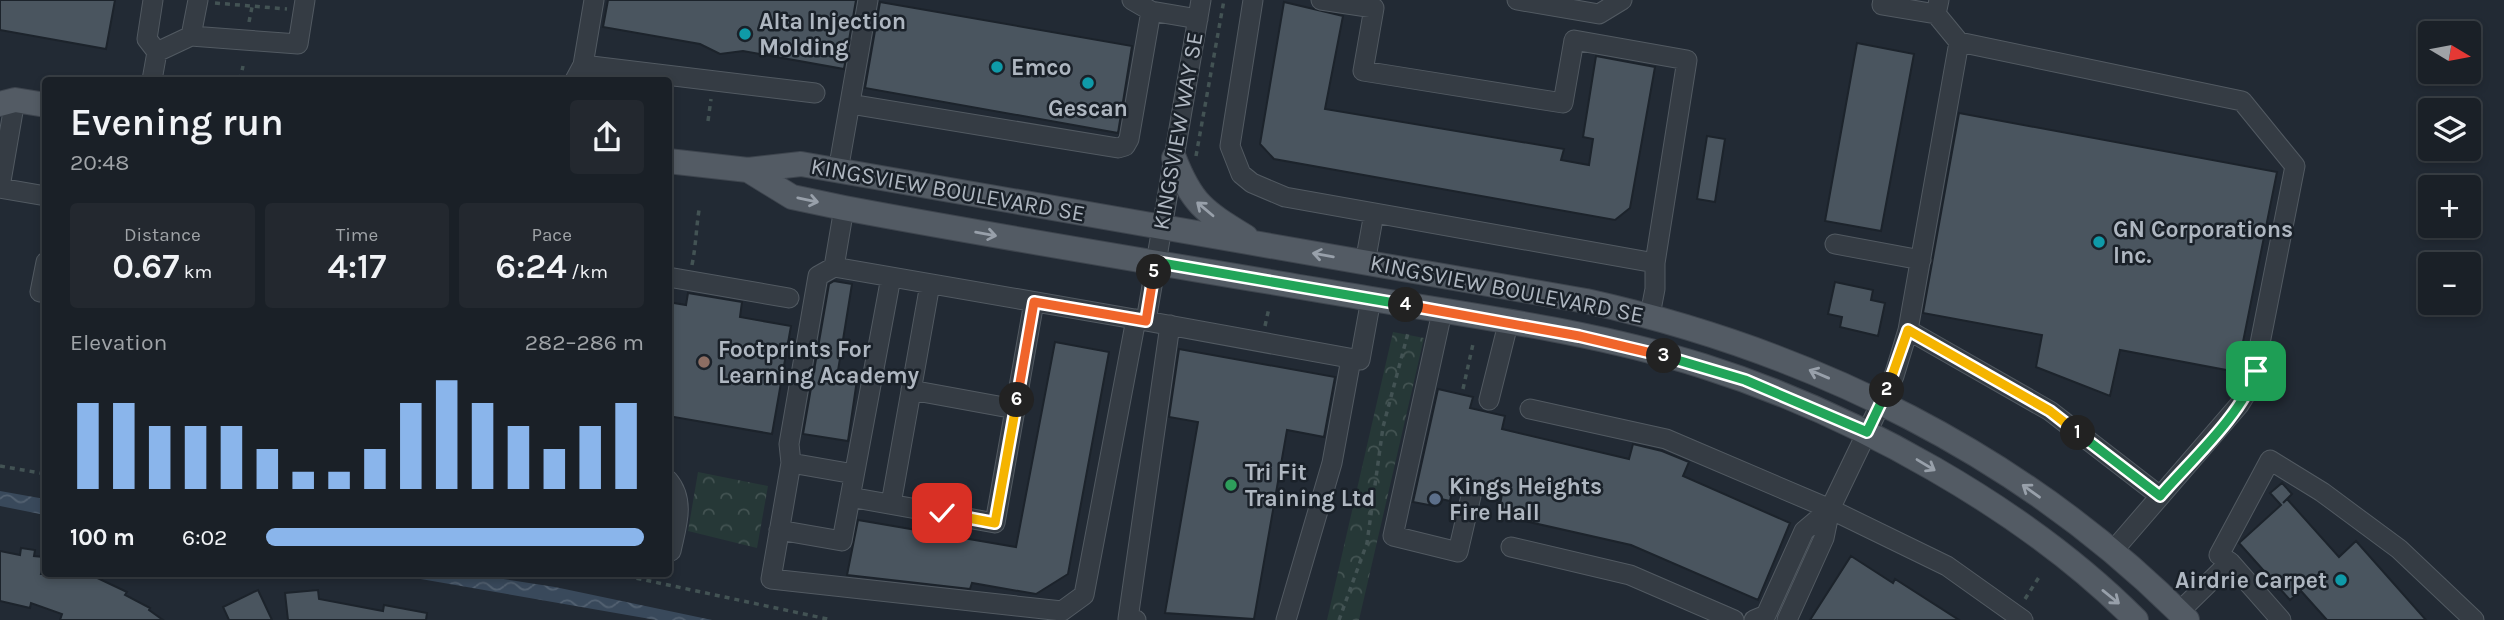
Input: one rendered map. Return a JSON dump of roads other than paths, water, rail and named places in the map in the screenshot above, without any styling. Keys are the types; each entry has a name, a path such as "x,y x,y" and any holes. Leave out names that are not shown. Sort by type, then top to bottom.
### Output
{"main road":[{"path":"5,98 42,104"},
{"path":"1184,159 1186,190 1200,205 1255,243"},
{"name":"KINGSVIEW BOULEVARD SE","path":"672,161 748,170 801,164 1365,262 1650,315 1773,354 1881,401 2023,485 2112,552 2183,616"},
{"name":"KINGSVIEW BOULEVARD SE","path":"748,170 792,197 844,208 1508,324 1619,345 1700,365 1769,390 1867,432 1966,489 2027,530 2119,602 2136,620"}],"street":[{"path":"153,0 147,39 157,52 153,77"},
{"path":"594,0 579,73 626,77"},
{"path":"838,171 868,0"},
{"path":"1132,0 1151,11 1199,10"},
{"path":"1253,0 1230,146 1241,174 1251,183 1285,197 1654,263"},
{"path":"1321,0 1374,8 1363,71 1563,103 1574,40 1687,60 1654,263 1655,289 1650,315"},
{"path":"1526,1 1599,14 1622,0"},
{"path":"1787,620 1824,538 1830,509 1894,376 1908,330 1959,42 1938,7 1882,5 1883,0"},
{"path":"191,36 198,1"},
{"path":"157,52 191,36 298,44 304,5"},
{"name":"KINGSVIEW WAY SE","path":"779,530 771,579 1062,611 1084,595 1162,228 1184,159 1199,10"},
{"path":"850,104 1118,148 1125,146 1129,139 1151,11"},
{"path":"1959,42 2242,101 2295,166 2252,384 2239,405 2112,552"},
{"path":"672,81 815,93"},
{"path":"5,98 0,188 42,195"},
{"path":"834,267 844,208"},
{"path":"1365,262 1374,213"},
{"path":"1835,244 1921,260"},
{"path":"891,277 842,541 779,530 791,463 789,444 818,276 834,267 1170,325 1360,360 1371,299"},
{"path":"675,271 789,298"},
{"path":"40,292 42,282"},
{"path":"891,504 930,284"},
{"path":"850,497 995,523 1034,302"},
{"path":"1442,312 1393,536 1458,552 1471,496"},
{"path":"1489,400 1508,324"},
{"path":"1136,620 1128,619 1170,325"},
{"path":"1908,330 2050,411 2160,496"},
{"path":"1286,620 1332,463 1351,359"},
{"path":"911,390 1015,409"},
{"path":"1530,410 1666,439 1830,509 1947,566 2019,617"},
{"path":"2281,620 2230,562 2219,555 2270,460 2322,492 2399,549 2474,620"},
{"path":"791,463 854,474"},
{"path":"672,485 680,509 672,546"},
{"path":"1754,620 1766,615 1804,531 1830,509"},
{"path":"1511,547 1630,575 1734,620"},
{"path":"2183,616 2230,562"}],"water":[{"path":"0,491 42,498 42,514 0,506"},
{"path":"409,577 490,577 555,587 712,620 656,620"}],"place":[{"name":"Alta Injection Molding","path":"745,34"},
{"name":"Emco","path":"997,67"},
{"name":"Gescan","path":"1088,83"},
{"name":"GN Corporations Inc.","path":"2099,242"},
{"name":"Footprints For Learning Academy","path":"704,362"},
{"name":"Tri Fit Training Ltd","path":"1231,485"},
{"name":"Kings Heights Fire Hall","path":"1435,499"},
{"name":"Airdrie Carpet","path":"2341,580"}]}
